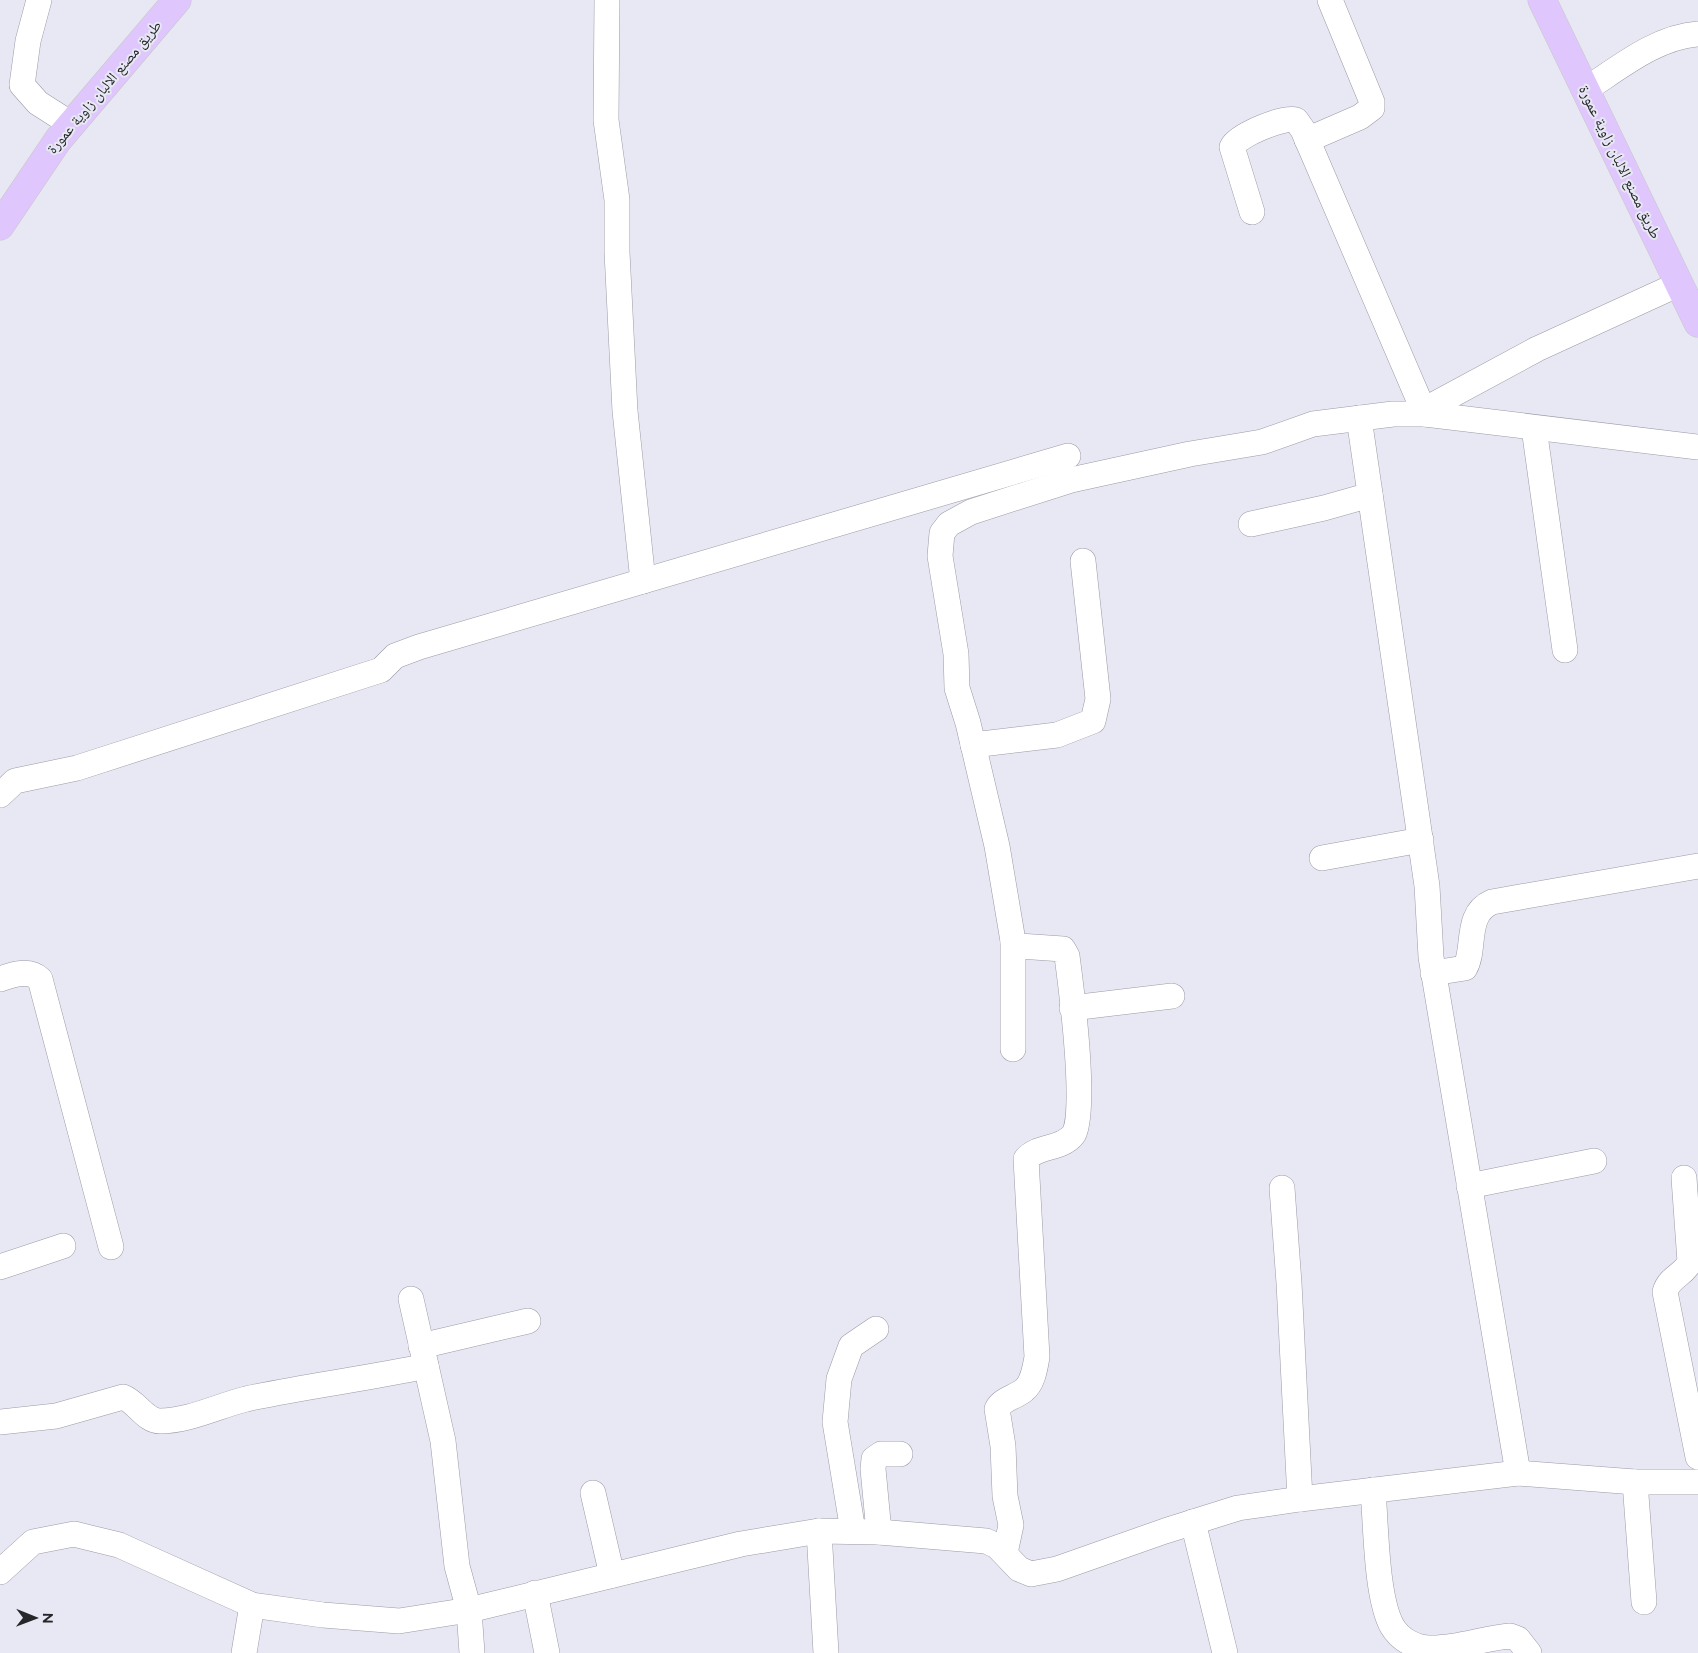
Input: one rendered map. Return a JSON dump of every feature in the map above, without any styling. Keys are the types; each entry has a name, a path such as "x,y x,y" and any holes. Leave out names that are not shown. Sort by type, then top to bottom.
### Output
{"main road":[{"name":"طريق مصنع الالبان زاوية عمورة","path":"0,226 58,140 177,0"},
{"name":"طريق مصنع الالبان زاوية عمورة","path":"1542,0 1698,323"}],"street":[{"path":"39,0 28,41 22,85 38,103 71,124"},
{"path":"607,0 606,120 617,200 617,252 625,411 643,580"},
{"path":"1307,140 1360,117 1372,108 1372,102 1330,0"},
{"path":"1585,90 1656,45 1673,38 1698,34"},
{"path":"1252,212 1234,158 1232,147 1234,143 1251,133 1291,119 1300,123 1425,412"},
{"path":"1425,412 1537,349 1678,284"},
{"path":"1013,1049 1013,941 997,846 973,745 957,688 956,654 940,556 942,532 949,524 971,512 1071,480 1190,454 1262,442 1313,424 1393,414 1425,412 1534,428 1698,447"},
{"path":"1359,418 1421,840 1427,886 1433,973 1518,1473"},
{"path":"1534,428 1565,650"},
{"path":"0,795 15,781 78,768 381,670 395,656 419,647 1068,456"},
{"path":"1251,524 1324,508 1370,495"},
{"path":"973,745 1057,735 1093,721 1098,699 1083,561"},
{"path":"1322,858 1421,840"},
{"path":"1433,973 1465,968 1473,926 1481,910 1492,902 1698,866"},
{"path":"1005,1553 1011,1525 1005,1496 1003,1446 997,1418 998,1409 999,1405 1025,1390 1032,1377 1037,1357 1025,1165 1026,1159 1035,1151 1063,1144 1078,1128 1080,1099 1067,956 1063,949 1019,946 1013,941"},
{"path":"0,978 25,972 34,974 40,979 111,1246"},
{"path":"1072,1008 1172,996"},
{"path":"1469,1186 1594,1161"},
{"path":"1684,1178 1690,1262 1688,1268 1667,1284 1665,1292 1698,1457"},
{"path":"1282,1188 1300,1499"},
{"path":"0,1267 63,1246"},
{"path":"411,1299 443,1440 458,1566 469,1610 472,1653"},
{"path":"0,1422 56,1416 123,1397 132,1400 149,1418 159,1421 181,1418 254,1398 321,1384 362,1380 424,1356 528,1321"},
{"path":"853,1531 835,1422 840,1379 851,1346 876,1329"},
{"path":"879,1532 873,1469 874,1459 881,1454 900,1454"},
{"path":"0,1572 33,1542 74,1534 119,1544 252,1605 322,1615 399,1621 469,1610 741,1544 819,1531 879,1532 986,1541 1005,1553 1019,1569 1031,1574 1057,1569 1238,1508 1300,1499 1518,1473 1635,1482 1698,1482"},
{"path":"1635,1482 1644,1602"},
{"path":"1373,1490 1382,1594 1386,1614 1393,1628 1416,1646 1432,1648 1510,1636 1518,1639 1528,1653"},
{"path":"593,1494 612,1575"},
{"path":"1193,1522 1225,1653"},
{"path":"819,1531 826,1653"},
{"path":"534,1593 547,1653"},
{"path":"244,1653 252,1605"}]}
